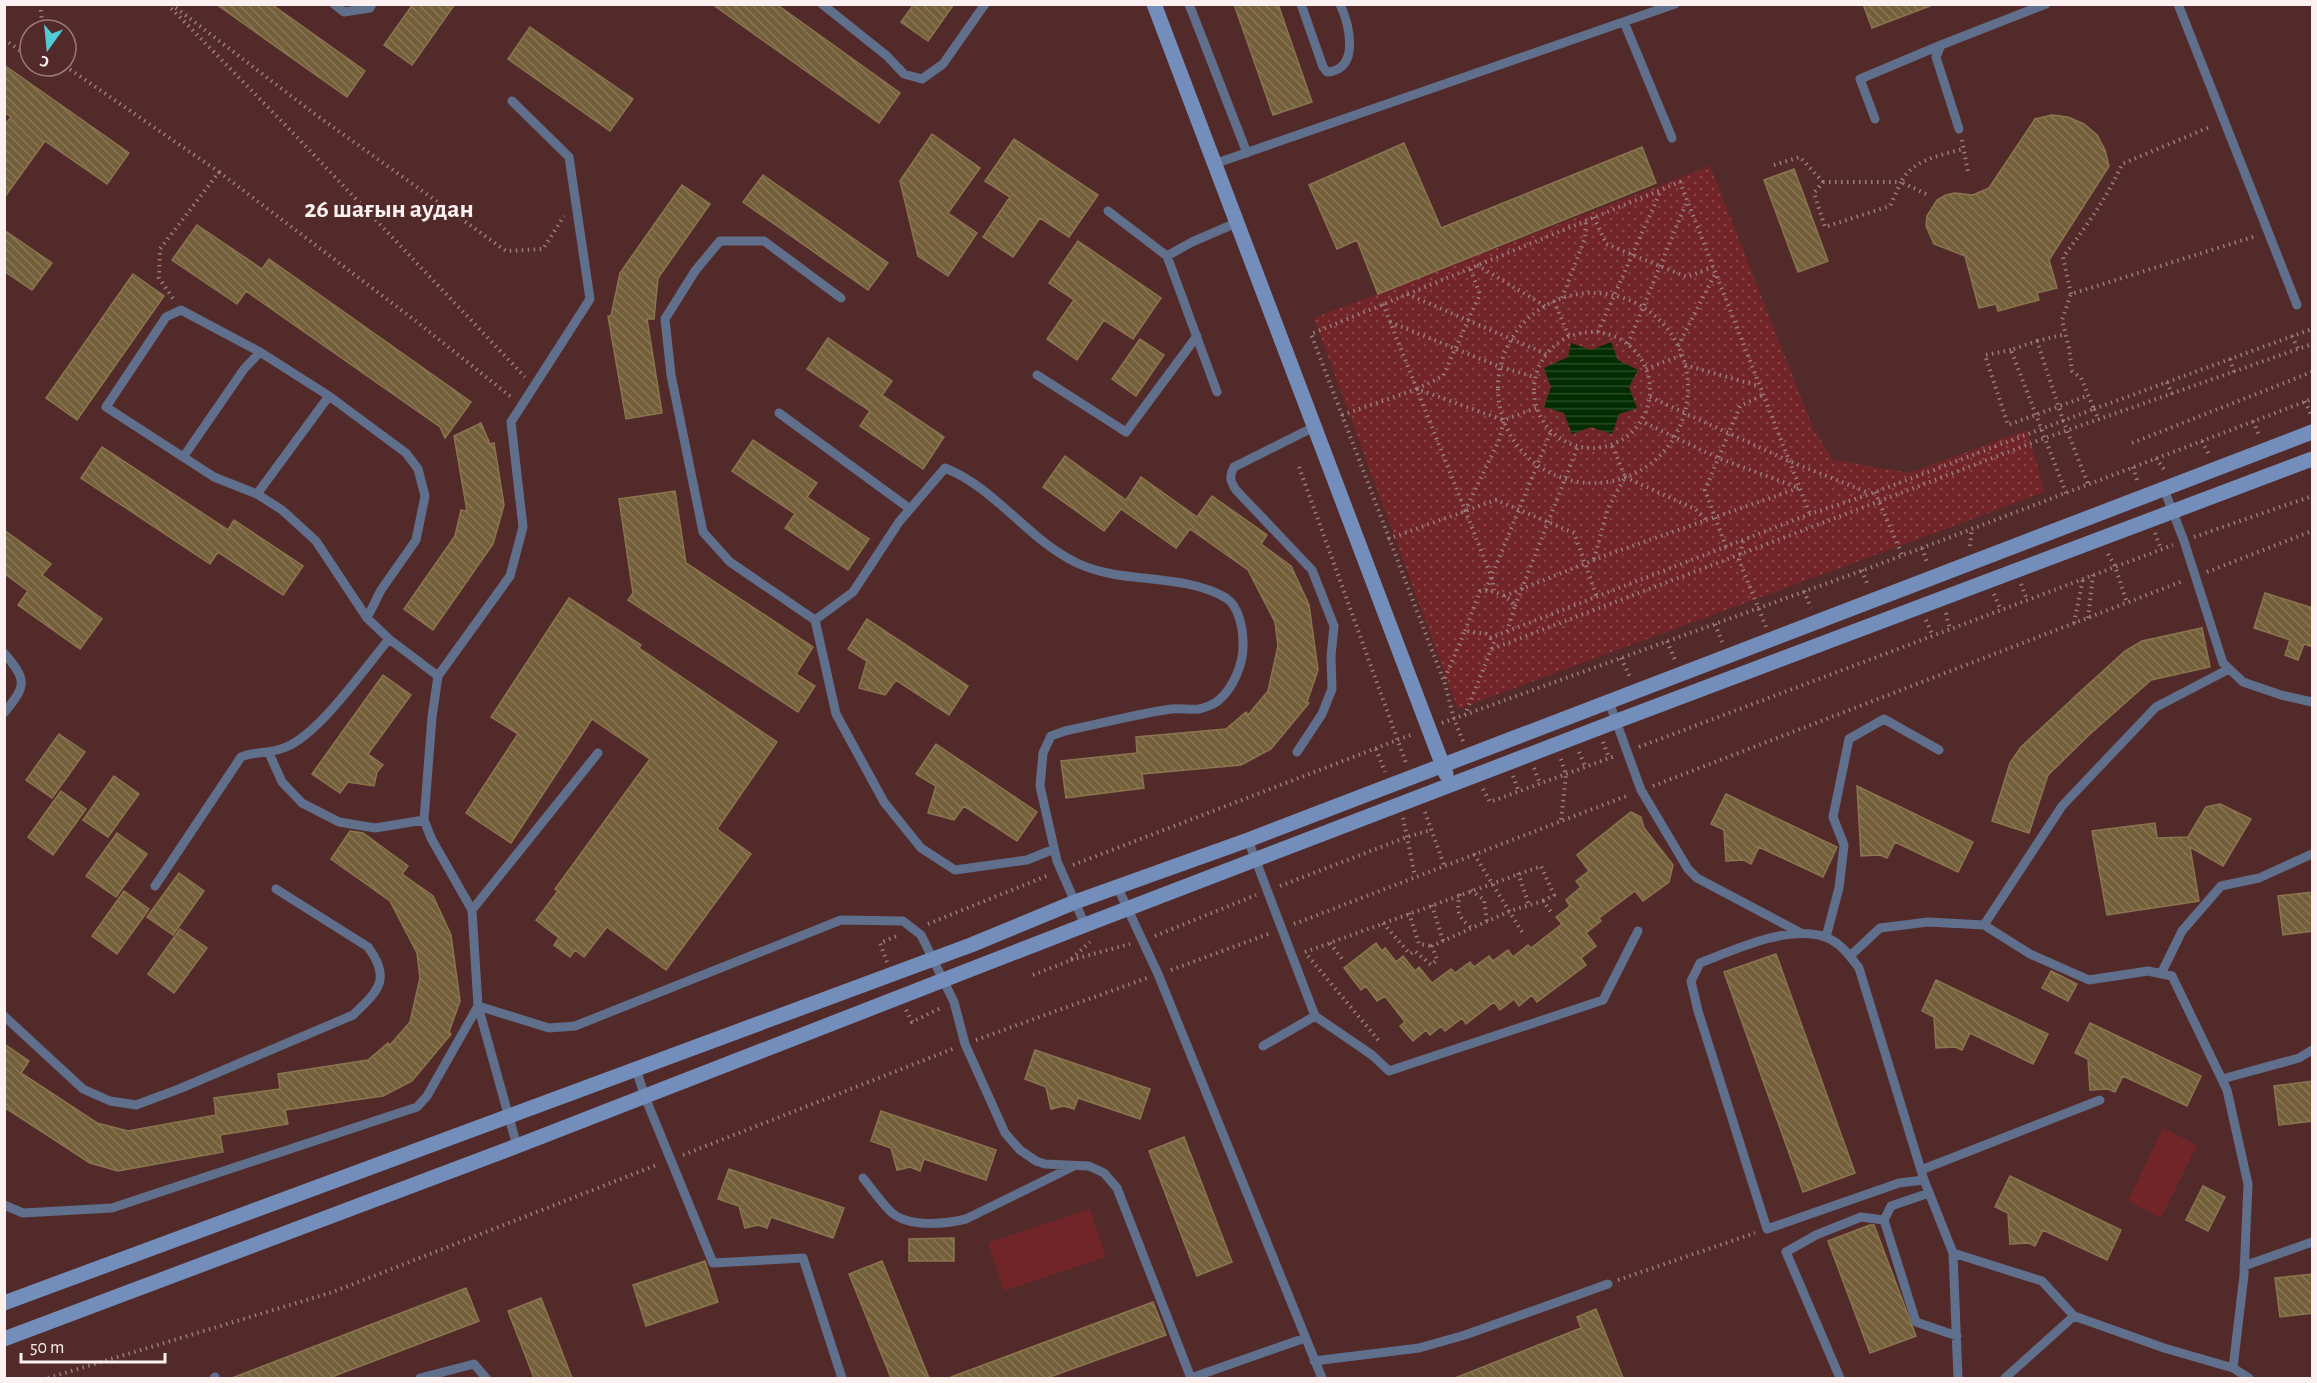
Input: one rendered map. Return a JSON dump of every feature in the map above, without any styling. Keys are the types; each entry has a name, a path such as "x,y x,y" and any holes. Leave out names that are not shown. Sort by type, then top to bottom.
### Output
{"main road":[{"path":"1154,4 1450,786"},
{"path":"4,1303 971,945 1075,902 1248,840 2313,432"},
{"path":"4,1339 645,1097 1084,925 1617,721 2313,459"}],"lane":[{"path":"334,4 344,12 370,8 372,4"},
{"path":"822,4 887,56 904,74 922,78 943,64 985,4"},
{"path":"1189,4 1247,153"},
{"path":"1301,4 1323,67 1328,72 1335,71 1344,65 1349,57 1348,21 1340,4"},
{"path":"1875,119 1860,79 2046,4"},
{"path":"2178,4 2297,305"},
{"path":"1214,164 1669,6"},
{"path":"1623,22 1672,138"},
{"path":"1941,45 1936,57 1959,129"},
{"path":"512,101 569,157 590,299 511,422 523,527 510,576 438,676 432,717 424,820 431,838 472,910 478,1006 517,1146"},
{"path":"1108,211 1167,256 1217,392"},
{"path":"1167,256 1192,242 1236,223"},
{"path":"842,298 764,241 720,241 695,271 665,319 671,375 703,532 730,562 814,620 836,714 884,802 921,848 955,870 1027,860 1054,849"},
{"path":"367,618 381,590 416,540 425,496 418,469 406,453 329,396 260,352 181,310 166,317 106,407 214,477 257,494 282,510 316,541 367,618 389,639 438,676"},
{"path":"1037,375 1126,432 1197,336"},
{"path":"184,456 244,369 260,352"},
{"path":"257,494 329,396"},
{"path":"779,413 910,509"},
{"path":"1297,752 1323,714 1332,689 1331,656 1334,626 1311,570 1236,490 1230,476 1234,468 1314,427"},
{"path":"814,620 853,592 899,522 945,468 957,472 976,486 1065,558 1091,570 1191,585 1228,599 1240,619 1244,655 1236,676 1219,700 1199,709 1173,709 1065,731 1051,736 1043,753 1040,786 1054,849 1060,870 1084,925"},
{"path":"2164,489 2196,576 2223,663 2243,682 2281,695 2313,702"},
{"path":"155,886 241,757 289,747 312,731 389,639"},
{"path":"4,653 20,672 22,685 15,700 4,713"},
{"path":"1984,925 2062,806 2156,707 2229,669"},
{"path":"1609,702 1641,790 1688,869 1697,878 1801,933 1826,937 1845,950 1859,968 1922,1175 1953,1253 1958,1378"},
{"path":"1826,937 1839,888 1844,845 1833,817 1849,739 1884,718 1939,750"},
{"path":"269,753 282,782 302,803 339,822 375,828 424,820"},
{"path":"472,910 598,753"},
{"path":"1248,840 1315,1016 1372,1055 1389,1071 1603,1000 1638,931"},
{"path":"2161,974 2182,931 2222,886 2259,878 2313,854"},
{"path":"1117,886 1158,974 1322,1378"},
{"path":"4,1016 83,1089 110,1101 136,1105 352,1015 374,995 382,974 379,961 368,947 276,889"},
{"path":"478,1006 549,1028 575,1026 841,920 903,921 916,929 933,958 954,1002 965,1044 1005,1133 1020,1150 1045,1164 1089,1166 1104,1173 1118,1188 1191,1378 1305,1338"},
{"path":"1850,957 1880,928 1928,922 1984,925 2030,954 2089,980 2148,971 2172,976 2227,1090 2248,1184 2244,1266 2233,1368"},
{"path":"1801,933 1770,939 1700,963 1691,981 1698,1011 1767,1229 1899,1184 2100,1100"},
{"path":"4,1205 24,1213 112,1208 417,1107 427,1096 478,1006"},
{"path":"1263,1046 1315,1016"},
{"path":"2222,1079 2299,1058 2313,1050"},
{"path":"636,1069 645,1097 713,1263 802,1258 842,1378"},
{"path":"863,1178 892,1213 922,1222 950,1223 966,1219 1076,1165"},
{"path":"1929,1193 1891,1206 1884,1220 1916,1322 1957,1336"},
{"path":"1840,1378 1786,1252 1816,1235 1861,1217 1884,1220"},
{"path":"2244,1266 2313,1242"},
{"path":"1953,1253 2042,1281 2074,1316 2164,1348 2233,1368 2249,1378"},
{"path":"1314,1360 1419,1348 1465,1335 1608,1284"},
{"path":"2005,1378 2074,1316"},
{"path":"420,1378 474,1364 486,1378"}],"path":[{"path":"169,4 312,112 506,251 543,249 575,198"},
{"path":"169,4 534,386"},
{"path":"4,39 18,49"},
{"path":"78,75 219,172 417,322 521,405"},
{"path":"2099,420 2081,378 2072,372 2062,320 2071,294 2063,258 2093,216 2122,164 2224,121"},
{"path":"1959,129 1968,172"},
{"path":"1823,182 1814,193 1825,227 1890,206 1907,171 1933,158 1964,149"},
{"path":"1774,165 1800,157 1823,182 1901,182 1926,194"},
{"path":"181,310 159,278 160,249 219,172"},
{"path":"1454,718 1444,680 1311,334 1680,182 1810,514"},
{"path":"1598,333 1661,190"},
{"path":"1628,344 1687,200"},
{"path":"1594,217 1606,244 1660,267 1687,277 1713,267"},
{"path":"1562,298 1585,238 1586,220"},
{"path":"2071,294 2227,247 2268,232"},
{"path":"1478,265 1545,306"},
{"path":"1342,415 1417,389 1443,376 1480,294 1470,268"},
{"path":"1678,346 1716,274"},
{"path":"1588,293 1614,295 1644,308 1664,324 1682,355 1688,390 1684,414 1674,437 1653,461 1625,477 1605,482 1585,482 1565,478 1538,465 1518,445 1504,420 1498,394 1500,367 1511,340 1526,321 1545,306 1562,298 1588,293"},
{"path":"1407,294 1546,354"},
{"path":"1554,301 1569,337"},
{"path":"1383,304 1492,578 1494,590"},
{"path":"1390,322 1500,367 1535,377"},
{"path":"1490,638 1810,514 2313,329"},
{"path":"1583,333 1614,336 1628,344 1639,356 1646,369 1650,397 1646,412 1626,437 1612,445 1595,448 1578,447 1564,441 1551,432 1536,408 1535,377 1546,354 1569,337 1583,333"},
{"path":"2066,334 1985,355 2008,425 2087,396"},
{"path":"2292,336 2298,349"},
{"path":"2037,341 2063,420 2088,484"},
{"path":"1491,650 2044,439 2313,344"},
{"path":"2011,350 2066,492"},
{"path":"1646,369 1682,355"},
{"path":"2230,359 2234,372"},
{"path":"1685,365 1738,382 1760,386"},
{"path":"2132,443 2313,372"},
{"path":"2168,382 2172,394"},
{"path":"1417,389 1504,420 1536,408"},
{"path":"1726,547 1705,490 1740,406 1763,395"},
{"path":"1650,397 1789,461 1872,493 1879,501 1902,555"},
{"path":"891,974 880,943 1060,870 1454,718 1922,548 2313,399"},
{"path":"2305,401 2313,418"},
{"path":"1465,512 1498,440 1504,420"},
{"path":"1641,421 1718,458 1799,488"},
{"path":"2253,421 2261,442"},
{"path":"1486,590 1551,432"},
{"path":"2202,441 2212,461"},
{"path":"1612,445 1625,477 1695,509 1706,520"},
{"path":"1507,631 1578,447"},
{"path":"1299,467 1411,777"},
{"path":"1594,560 1608,508 1625,477"},
{"path":"1504,596 1594,560 1799,488"},
{"path":"1490,802 1586,768 2115,566 2313,496"},
{"path":"1388,539 1496,500 1574,533 1597,597"},
{"path":"48,1378 333,1292 965,1044 1281,929 2313,531"},
{"path":"1743,540 1739,560 1767,629"},
{"path":"1922,548 1929,566"},
{"path":"2104,548 2115,566 2127,603"},
{"path":"1862,570 1870,589"},
{"path":"2088,618 2093,575"},
{"path":"2074,624 2083,579"},
{"path":"2020,580 2026,600"},
{"path":"1444,680 1480,591 1494,590 1515,606"},
{"path":"1804,591 1812,611"},
{"path":"1992,591 2001,610"},
{"path":"1944,609 1950,630"},
{"path":"1924,616 1933,636"},
{"path":"1715,624 1724,645"},
{"path":"1465,631 1486,634 1494,642 1465,715"},
{"path":"1667,641 1677,663"},
{"path":"1621,658 1632,680"},
{"path":"1601,739 1609,758"},
{"path":"1578,748 1586,768"},
{"path":"1559,755 1566,775 1561,820"},
{"path":"1532,765 1540,784"},
{"path":"1511,772 1518,792"},
{"path":"1419,797 1444,865"},
{"path":"1069,961 1143,941 1407,837 1431,830"},
{"path":"1474,854 1522,932"},
{"path":"1293,957 1491,882 1541,866 1554,895 1543,901 1510,911 1432,946 1419,944 1409,914"},
{"path":"1518,873 1529,905"},
{"path":"1471,890 1484,900 1487,922"},
{"path":"1460,894 1457,906 1458,915 1473,928"},
{"path":"1543,901 1551,912"},
{"path":"1432,904 1443,941"},
{"path":"1383,923 1410,954 1415,951 1431,965 1437,960 1432,946"},
{"path":"1330,943 1342,959"},
{"path":"1305,952 1383,1046 1372,1055"},
{"path":"899,998 912,1022 954,1002"},
{"path":"1608,1284 1767,1229"}],"shaded area":[{"path":"1710,166 1813,428 1833,460 1910,473 2027,430 2045,492 1458,709 1314,318"},
{"path":"1611,342 1618,360 1638,370 1629,387 1637,408 1619,414 1612,434 1591,427 1572,434 1564,413 1544,407 1551,387 1544,368 1568,357 1571,343 1591,350"},
{"path":"2163,1128 2197,1145 2161,1218 2128,1201"},
{"path":"1090,1209 1106,1257 1004,1291 988,1243"}],"building":[{"path":"216,4 271,4 365,71 347,97"},
{"path":"413,4 455,4 412,65 384,45"},
{"path":"712,4 776,4 900,93 879,123"},
{"path":"914,4 954,4 928,41 901,22"},
{"path":"1234,4 1278,4 1312,102 1273,115"},
{"path":"1863,4 1930,4 1930,6 1872,28"},
{"path":"530,27 633,99 610,131 508,59"},
{"path":"4,65 18,75 18,78 22,78 129,153 107,184 45,141 4,198 4,126 11,117 4,112"},
{"path":"2052,115 2068,117 2084,124 2097,135 2105,150 2109,166 2049,260 2057,288 2037,293 2039,300 1998,311 1996,304 1979,308 1965,256 1934,244 1926,226 1927,216 1937,200 1946,195 1955,193 1973,195 1989,188 2035,119"},
{"path":"932,134 980,168 948,213 977,233 948,276 918,256 900,181"},
{"path":"1014,139 1098,195 1069,237 1040,218 1013,257 983,237 1010,197 985,181"},
{"path":"1404,143 1441,228 1642,147 1656,183 1378,294 1357,240 1337,249 1309,185"},
{"path":"1794,169 1828,261 1798,272 1764,180"},
{"path":"763,175 888,263 868,290 743,202"},
{"path":"682,185 710,204 658,278 654,319 647,319 662,413 626,419 608,316 611,316 620,273"},
{"path":"197,225 262,269 269,259 471,402 445,438 440,427 246,291 237,304 172,260"},
{"path":"4,230 52,263 32,290 4,271"},
{"path":"1078,241 1161,298 1133,339 1104,320 1077,360 1047,339 1074,300 1049,283"},
{"path":"133,274 164,296 77,420 46,398"},
{"path":"828,338 892,381 882,395 944,437 923,469 860,426 870,411 807,369"},
{"path":"1140,339 1164,355 1136,396 1112,379"},
{"path":"481,423 490,444 494,443 504,505 493,544 433,630 404,609 455,536 461,510 467,511 454,436"},
{"path":"753,440 817,483 807,497 869,539 848,570 785,528 795,514 732,471"},
{"path":"102,447 228,530 234,520 303,566 283,595 218,552 210,564 81,478"},
{"path":"1065,456 1126,500 1141,477 1197,517 1212,496 1267,535 1261,544 1291,566 1309,605 1318,670 1307,702 1309,703 1271,749 1241,765 1142,774 1144,788 1066,798 1061,761 1137,753 1136,737 1226,729 1246,712 1248,715 1268,691 1278,646 1275,622 1248,570 1190,529 1176,548 1121,509 1104,531 1043,487"},
{"path":"675,491 686,563 813,647 796,674 815,686 798,712 628,600 633,593 619,499"},
{"path":"4,530 51,564 42,575 102,619 80,649 18,605 28,591 4,573"},
{"path":"2265,593 2313,608 2313,647 2304,644 2298,660 2285,655 2290,640 2254,628"},
{"path":"569,598 641,645 639,648 777,742 717,829 751,854 666,970 607,927 584,957 575,950 570,957 554,945 559,938 536,920 558,891 555,889 650,759 592,719 511,843 466,813 518,734 491,717"},
{"path":"867,619 968,686 949,715 896,680 885,695 859,688 867,661 848,649"},
{"path":"2202,628 2210,667 2151,680 2090,734 2048,775 2029,833 1992,821 2010,763 2021,747 2081,691 2125,651 2142,641"},
{"path":"383,675 411,695 368,754 383,765 377,772 374,786 348,782 340,793 312,774"},
{"path":"59,734 85,752 52,798 26,780"},
{"path":"936,744 1037,812 1017,841 964,806 954,820 928,813 936,786 916,774"},
{"path":"114,776 139,794 108,837 83,820"},
{"path":"1857,786 1973,842 1958,872 1895,842 1887,858 1880,855 1861,856"},
{"path":"61,791 86,809 53,855 28,837"},
{"path":"1726,794 1837,847 1823,877 1759,847 1751,864 1744,860 1726,861 1724,830 1711,824"},
{"path":"2220,804 2251,819 2223,866 2190,847 2199,901 2107,915 2092,831 2155,823 2157,838 2188,837 2206,807"},
{"path":"1631,812 1641,817 1644,828 1673,865 1669,882 1643,901 1635,891 1599,918 1601,921 1586,933 1596,946 1581,958 1586,965 1537,1002 1532,995 1519,1006 1514,999 1500,1010 1494,1002 1466,1024 1462,1018 1445,1031 1441,1026 1430,1035 1426,1030 1413,1041 1400,1026 1405,1022 1385,996 1377,1001 1366,986 1361,990 1344,968 1376,943 1382,951 1385,948 1396,962 1403,956 1415,971 1419,967 1432,983 1451,969 1455,973 1470,962 1474,967 1489,956 1493,961 1508,950 1513,957 1528,945 1531,948 1562,924 1556,917 1570,906 1566,900 1581,887 1576,881 1589,871 1577,855"},
{"path":"350,831 363,833 408,866 402,874 433,896 451,935 460,1001 449,1032 451,1034 412,1081 383,1096 285,1110 288,1124 220,1135 223,1152 118,1171 90,1163 4,1107 4,1044 29,1061 21,1073 97,1123 128,1131 216,1115 214,1098 280,1089 278,1074 368,1060 388,1043 390,1045 410,1022 420,978 417,953 390,901 331,859"},
{"path":"117,833 147,854 116,897 86,876"},
{"path":"179,873 204,891 173,935 147,917"},
{"path":"124,891 149,909 117,954 92,936"},
{"path":"2313,892 2313,931 2283,935 2278,896"},
{"path":"180,929 207,948 174,993 148,974"},
{"path":"1776,954 1855,1173 1803,1192 1724,972"},
{"path":"2051,971 2077,984 2068,1001 2042,988"},
{"path":"1936,980 2048,1034 2033,1064 1970,1033 1962,1050 1955,1047 1936,1048 1934,1017 1922,1011"},
{"path":"2090,1023 2201,1076 2187,1106 2123,1076 2115,1092 2108,1089 2090,1090 2088,1059 2075,1053"},
{"path":"1035,1050 1150,1089 1140,1119 1078,1098 1074,1109 1064,1106 1051,1109 1046,1087 1025,1079"},
{"path":"2313,1081 2313,1121 2279,1125 2274,1086"},
{"path":"881,1111 996,1150 986,1180 924,1159 920,1171 910,1167 897,1170 891,1148 871,1141"},
{"path":"1184,1137 1232,1262 1197,1276 1149,1151"},
{"path":"729,1169 844,1208 833,1238 771,1217 767,1228 758,1225 745,1228 739,1206 718,1199"},
{"path":"2010,1176 2121,1230 2107,1260 2043,1230 2035,1246 2029,1243 2010,1244 2008,1213 1995,1207"},
{"path":"2203,1186 2225,1197 2208,1231 2186,1220"},
{"path":"1874,1225 1916,1336 1870,1353 1828,1241"},
{"path":"954,1238 954,1261 909,1261 909,1239"},
{"path":"705,1261 718,1302 646,1326 633,1285"},
{"path":"882,1261 929,1378 891,1378 849,1274"},
{"path":"2313,1274 2313,1313 2280,1317 2275,1278"},
{"path":"466,1288 479,1321 329,1378 232,1378"},
{"path":"541,1298 572,1378 534,1378 508,1311"},
{"path":"1153,1302 1166,1335 1047,1378 951,1378 951,1377"},
{"path":"1596,1309 1623,1378 1455,1378 1581,1328 1577,1317"}],"district":[{"name":"26 шағын аудан","path":"389,209"}]}
